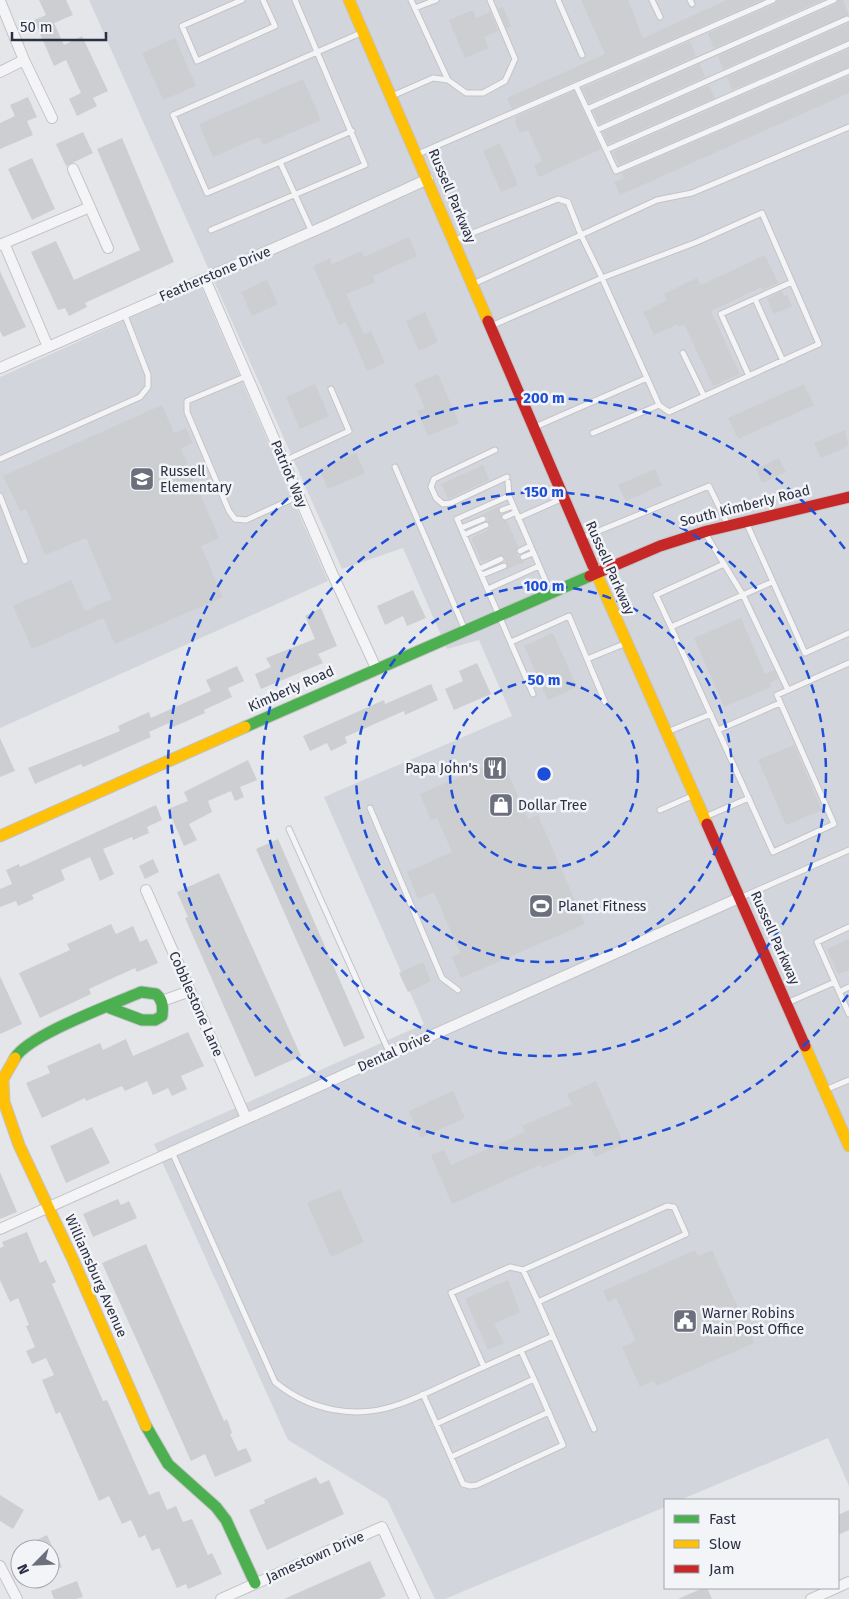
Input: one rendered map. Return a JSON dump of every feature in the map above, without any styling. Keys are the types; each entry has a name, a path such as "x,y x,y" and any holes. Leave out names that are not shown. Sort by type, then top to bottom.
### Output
{"street":[{"path":"0,0 24,60 52,118"},
{"name":"Russell Parkway","path":"351,1 596,574 824,1090 845,1127 849,1146"},
{"path":"0,72 24,60"},
{"path":"73,169 108,248"},
{"name":"Featherstone Drive","path":"0,368 312,232 428,179"},
{"path":"48,347 2,244 90,207"},
{"name":"Patriot Way","path":"205,279 283,461 376,668"},
{"name":"South Kimberly Road","path":"596,574 660,546 703,530 744,519 849,497"},
{"name":"Kimberly Road","path":"0,836 376,668 596,574"},
{"name":"Cobblestone Lane","path":"146,890 246,1118"},
{"name":"Dental Drive","path":"0,1229 740,897"},
{"name":"Williamsburg Avenue","path":"162,1001 160,996 152,991 141,992 110,1008 39,1038 18,1053 2,1079 4,1102 11,1125 150,1434 168,1464 216,1507 226,1520 256,1583"},
{"path":"110,1008 122,1010 142,1022 153,1022 162,1016 164,1007 162,1001 190,991"},
{"name":"Jamestown Drive","path":"221,1599 382,1527 415,1599"},
{"path":"0,1566 17,1599"},
{"path":"810,1599 832,1589"}],"lane":[{"path":"242,0 182,26 197,61 275,26 263,0"},
{"path":"211,230 365,165 295,0"},
{"path":"412,0 448,80"},
{"path":"415,8 436,0"},
{"path":"392,96 433,78 448,80 466,93 483,93 505,81 515,59 490,0"},
{"path":"558,0 582,55"},
{"path":"652,0 660,17"},
{"path":"418,154 773,0"},
{"path":"587,109 834,0"},
{"path":"597,130 846,19"},
{"path":"352,131 208,193 173,115 363,32"},
{"path":"606,150 849,44"},
{"path":"576,86 616,172 849,71"},
{"path":"473,284 657,200 692,193 849,127"},
{"path":"280,162 312,232"},
{"path":"454,240 558,199 568,202 581,234 602,278 659,405 669,412 819,344 762,213 696,242 602,278 491,326"},
{"path":"750,376 721,314 792,282"},
{"path":"755,299 783,361"},
{"path":"0,459 140,397 148,387 148,375 124,313"},
{"path":"683,353 704,396"},
{"path":"247,376 187,401 187,412 229,511 235,519 246,520 299,496"},
{"path":"534,427 647,378"},
{"path":"283,461 350,431 331,389"},
{"path":"594,433 659,405"},
{"path":"495,450 434,479 431,487 436,498 443,504 451,503 507,479 509,496 551,594"},
{"path":"395,467 465,630"},
{"path":"581,539 709,486 727,524"},
{"path":"0,496 26,561"},
{"path":"509,496 457,519 533,694"},
{"path":"505,517 517,515 564,498"},
{"path":"502,510 513,506"},
{"path":"461,528 483,519"},
{"path":"744,519 805,653 849,633"},
{"path":"464,535 486,525"},
{"path":"703,530 743,595 788,690"},
{"path":"520,551 530,546"},
{"path":"523,557 533,553"},
{"path":"479,569 501,559"},
{"path":"724,564 656,595 773,852 834,824 777,695 849,663"},
{"path":"482,575 504,566"},
{"path":"488,589 539,566"},
{"path":"672,627 772,582"},
{"path":"511,642 569,616 606,702"},
{"path":"587,659 627,642"},
{"path":"718,730 780,703"},
{"path":"667,732 711,714"},
{"path":"660,810 695,795"},
{"path":"705,817 749,798"},
{"path":"370,808 442,978 458,990"},
{"path":"289,829 390,1054"},
{"path":"740,897 849,850"},
{"path":"849,927 817,942 839,992 848,1007 849,1014"},
{"path":"787,1004 835,982"},
{"path":"839,992 849,987"},
{"path":"824,1090 849,1080"},
{"path":"172,1152 275,1382 292,1396 336,1411 371,1411 399,1405 553,1336"},
{"path":"484,1367 451,1292 510,1267 523,1270 667,1206 674,1207 686,1234 538,1302"},
{"path":"523,1270 594,1428"},
{"path":"423,1394 463,1484 470,1486 478,1485 563,1445 521,1351"},
{"path":"436,1424 534,1379"},
{"path":"451,1457 549,1412"}],"shaded area":[{"path":"89,0 849,0 849,1486 828,1438 682,1499 664,1499 664,1507 445,1599 435,1599 387,1500 288,1440 154,1144 424,1024 324,797 512,716 479,640 447,649 403,548 342,569"},
{"name":"Russell Elementary","path":"201,286 328,581 0,728 0,377"}],"building":[{"path":"39,0 66,0 73,15 54,23 64,45 82,36 108,91 93,98 97,106 77,116 69,99 81,93 66,60 54,66 34,20 46,15"},
{"path":"581,0 628,0 643,38 727,0 762,0 512,109 507,98 605,54"},
{"path":"777,0 823,0 714,48 708,33 775,4"},
{"path":"838,0 843,0 849,15 723,69 718,56 836,4"},
{"path":"503,7 511,26 506,28 498,9"},
{"path":"473,10 476,18 490,12 498,31 484,37 489,48 465,58 449,20"},
{"path":"849,23 849,40 732,90 727,77"},
{"path":"175,38 196,86 163,100 142,53"},
{"path":"690,41 696,56 589,103 582,88"},
{"path":"849,49 849,67 619,165 613,152"},
{"path":"700,64 705,77 599,124 593,111"},
{"path":"849,76 849,93 620,195 614,182 624,178 622,173"},
{"path":"303,79 321,120 263,145 259,137 213,157 199,124"},
{"path":"709,85 715,98 608,144 603,132"},
{"path":"574,91 601,149 539,177 534,165 542,161 528,130 520,133 515,117"},
{"path":"28,97 37,117 27,121 33,135 0,149 0,123 15,116 10,105"},
{"path":"83,132 93,153 66,166 56,144"},
{"path":"122,138 174,262 85,303 87,307 69,316 65,308 58,310 31,252 56,241 74,280 140,250 97,149"},
{"path":"500,143 518,185 501,192 483,151"},
{"path":"32,158 55,209 32,220 8,169"},
{"path":"409,237 417,256 373,276 375,282 346,294 364,334 371,331 385,363 367,371 346,322 339,325 313,266 330,258 332,264 362,251 364,257"},
{"path":"765,255 778,283 763,290 762,287 711,311 740,374 713,386 684,324 679,327 678,324 654,335 643,312 667,300 664,294 697,278 701,285"},
{"path":"0,271 26,327 3,337 0,331"},
{"path":"267,280 278,304 252,316 241,292"},
{"path":"782,291 784,296 787,295 792,306 774,314 767,298"},
{"path":"425,312 438,342 419,351 406,321"},
{"path":"438,374 459,423 428,436 417,411 425,408 414,384"},
{"path":"315,384 329,416 300,429 286,397"},
{"path":"804,384 814,405 738,439 728,418"},
{"path":"162,405 174,433 186,428 193,443 181,449 219,538 201,546 223,597 115,644 103,618 32,649 13,606 71,580 85,611 112,599 86,538 45,555 26,509 20,511 3,476"},
{"path":"845,430 849,446 821,458 814,443"},
{"path":"356,453 365,473 328,489 319,469"},
{"path":"779,458 786,472 762,483 756,469"},
{"path":"483,465 489,480 448,499 441,484"},
{"path":"655,469 662,485 626,501 618,485"},
{"path":"500,506 498,511 502,514 501,519 507,521 518,547 516,552 520,560 525,562 505,570 508,565 502,555 482,562 471,538 488,530 490,527 487,517 481,515"},
{"path":"413,590 426,618 407,626 403,616 385,625 377,606"},
{"path":"321,608 337,646 318,654 323,663 261,689 255,674 271,667 266,658 315,639 305,616"},
{"path":"741,618 765,674 774,670 778,679 770,683 771,687 724,707 694,638"},
{"path":"553,633 577,687 548,700 524,646"},
{"path":"477,663 491,694 454,710 445,689 463,681 459,671"},
{"path":"237,666 244,681 228,688 232,697 204,710 205,713 171,728 169,723 149,732 151,737 83,767 81,764 35,784 28,768 120,731 118,726 149,712 151,718 211,691 206,680"},
{"path":"431,684 438,700 405,715 404,711 345,737 347,743 331,751 327,743 310,751 303,736 384,700 385,704"},
{"path":"0,738 15,771 0,777"},
{"path":"794,745 822,810 786,825 758,760"},
{"path":"502,759 528,819 538,815 585,924 461,978 452,957 460,953 434,892 418,899 407,872 452,852 437,818 431,820 420,794"},
{"path":"248,760 257,780 240,787 244,797 235,801 231,791 208,801 212,812 189,824 197,840 184,846 168,809 188,801 184,792"},
{"path":"156,805 162,820 147,827 149,833 133,840 132,837 103,849 114,874 100,881 90,857 61,870 65,880 32,895 34,899 18,906 16,901 0,907 0,889 12,884 6,870 19,864 20,867"},
{"path":"278,839 365,1038 344,1047 256,849"},
{"path":"153,859 159,872 145,879 139,866"},
{"path":"219,873 301,1056 255,1077 185,918 188,917 177,892"},
{"path":"111,924 116,934 133,926 140,942 147,939 158,963 137,972 135,968 89,989 91,994 40,1018 19,973 70,950 67,944"},
{"path":"849,939 849,970 838,974 827,949"},
{"path":"423,962 431,981 408,992 399,973"},
{"path":"0,976 22,1024 0,1034"},
{"path":"188,1032 204,1066 181,1076 187,1089 172,1096 168,1088 153,1095 147,1081 125,1091 122,1086 86,1101 85,1098 42,1118 26,1083 50,1073 47,1066 100,1043 103,1050 126,1039 133,1056"},
{"path":"596,1081 624,1144 595,1157 590,1147 542,1168 540,1165 452,1204 431,1155 444,1150 451,1165 525,1132 522,1126 572,1104 567,1094"},
{"path":"453,1091 465,1118 421,1138 409,1111"},
{"path":"92,1127 110,1163 66,1183 50,1146"},
{"path":"0,1172 17,1212 0,1219"},
{"path":"340,1189 364,1242 331,1257 307,1203"},
{"path":"118,1199 121,1205 129,1201 137,1218 93,1237 83,1214"},
{"path":"27,1232 40,1263 46,1260 56,1282 52,1284 103,1401 107,1400 149,1495 159,1491 167,1510 176,1506 183,1522 192,1519 208,1555 212,1553 222,1574 188,1589 186,1584 177,1588 159,1548 152,1551 145,1535 139,1538 131,1520 122,1524 109,1496 99,1501 60,1412 56,1414 42,1380 54,1375 46,1358 32,1364 26,1351 35,1347 26,1326 29,1325 18,1298 10,1302 0,1280 0,1248 4,1246 2,1242"},
{"path":"146,1244 224,1421 227,1419 232,1433 230,1434 238,1451 246,1448 252,1461 215,1477 205,1454 191,1461 102,1263"},
{"name":"Warner Robins Main Post Office","path":"695,1250 698,1256 712,1250 754,1343 656,1386 654,1381 640,1387 622,1347 636,1341 616,1298 608,1302 603,1291"},
{"path":"508,1280 520,1312 494,1324 504,1343 488,1350 465,1299"},
{"path":"316,1477 320,1484 329,1480 344,1514 267,1550 249,1510 265,1503 264,1500"},
{"path":"0,1495 24,1510 13,1529 0,1521"},
{"path":"849,1510 849,1530 839,1535 839,1515"},
{"path":"47,1535 49,1539 39,1539"},
{"path":"370,1561 386,1596 379,1599 284,1599"},
{"path":"77,1581 83,1597 76,1599 54,1599 51,1591"},
{"path":"701,1589 707,1589 712,1599 678,1599"}],"traffic: fast":[{"path":"245,727 590,576"},
{"path":"15,1058 23,1049 53,1030 141,992 158,996 162,1004 162,1016 155,1020 142,1020 110,1008"},
{"path":"146,1426 168,1464 216,1507 226,1520 255,1583"}],"traffic: slow":[{"path":"349,0 488,321"},
{"path":"593,566 707,824"},
{"path":"0,836 245,727"},
{"path":"805,1046 849,1146"},
{"path":"15,1058 3,1079 4,1102 19,1145 74,1262 146,1426"}],"traffic: jam":[{"path":"488,321 593,566"},
{"path":"590,576 660,546 707,531 849,497"},
{"path":"707,824 805,1046"}],"place":[{"name":"Russell Elementary","path":"142,479"},
{"name":"Papa John's","path":"495,768"},
{"name":"Dollar Tree","path":"501,805"},
{"name":"Planet Fitness","path":"541,906"},
{"name":"Warner Robins Main Post Office","path":"685,1321"}]}
